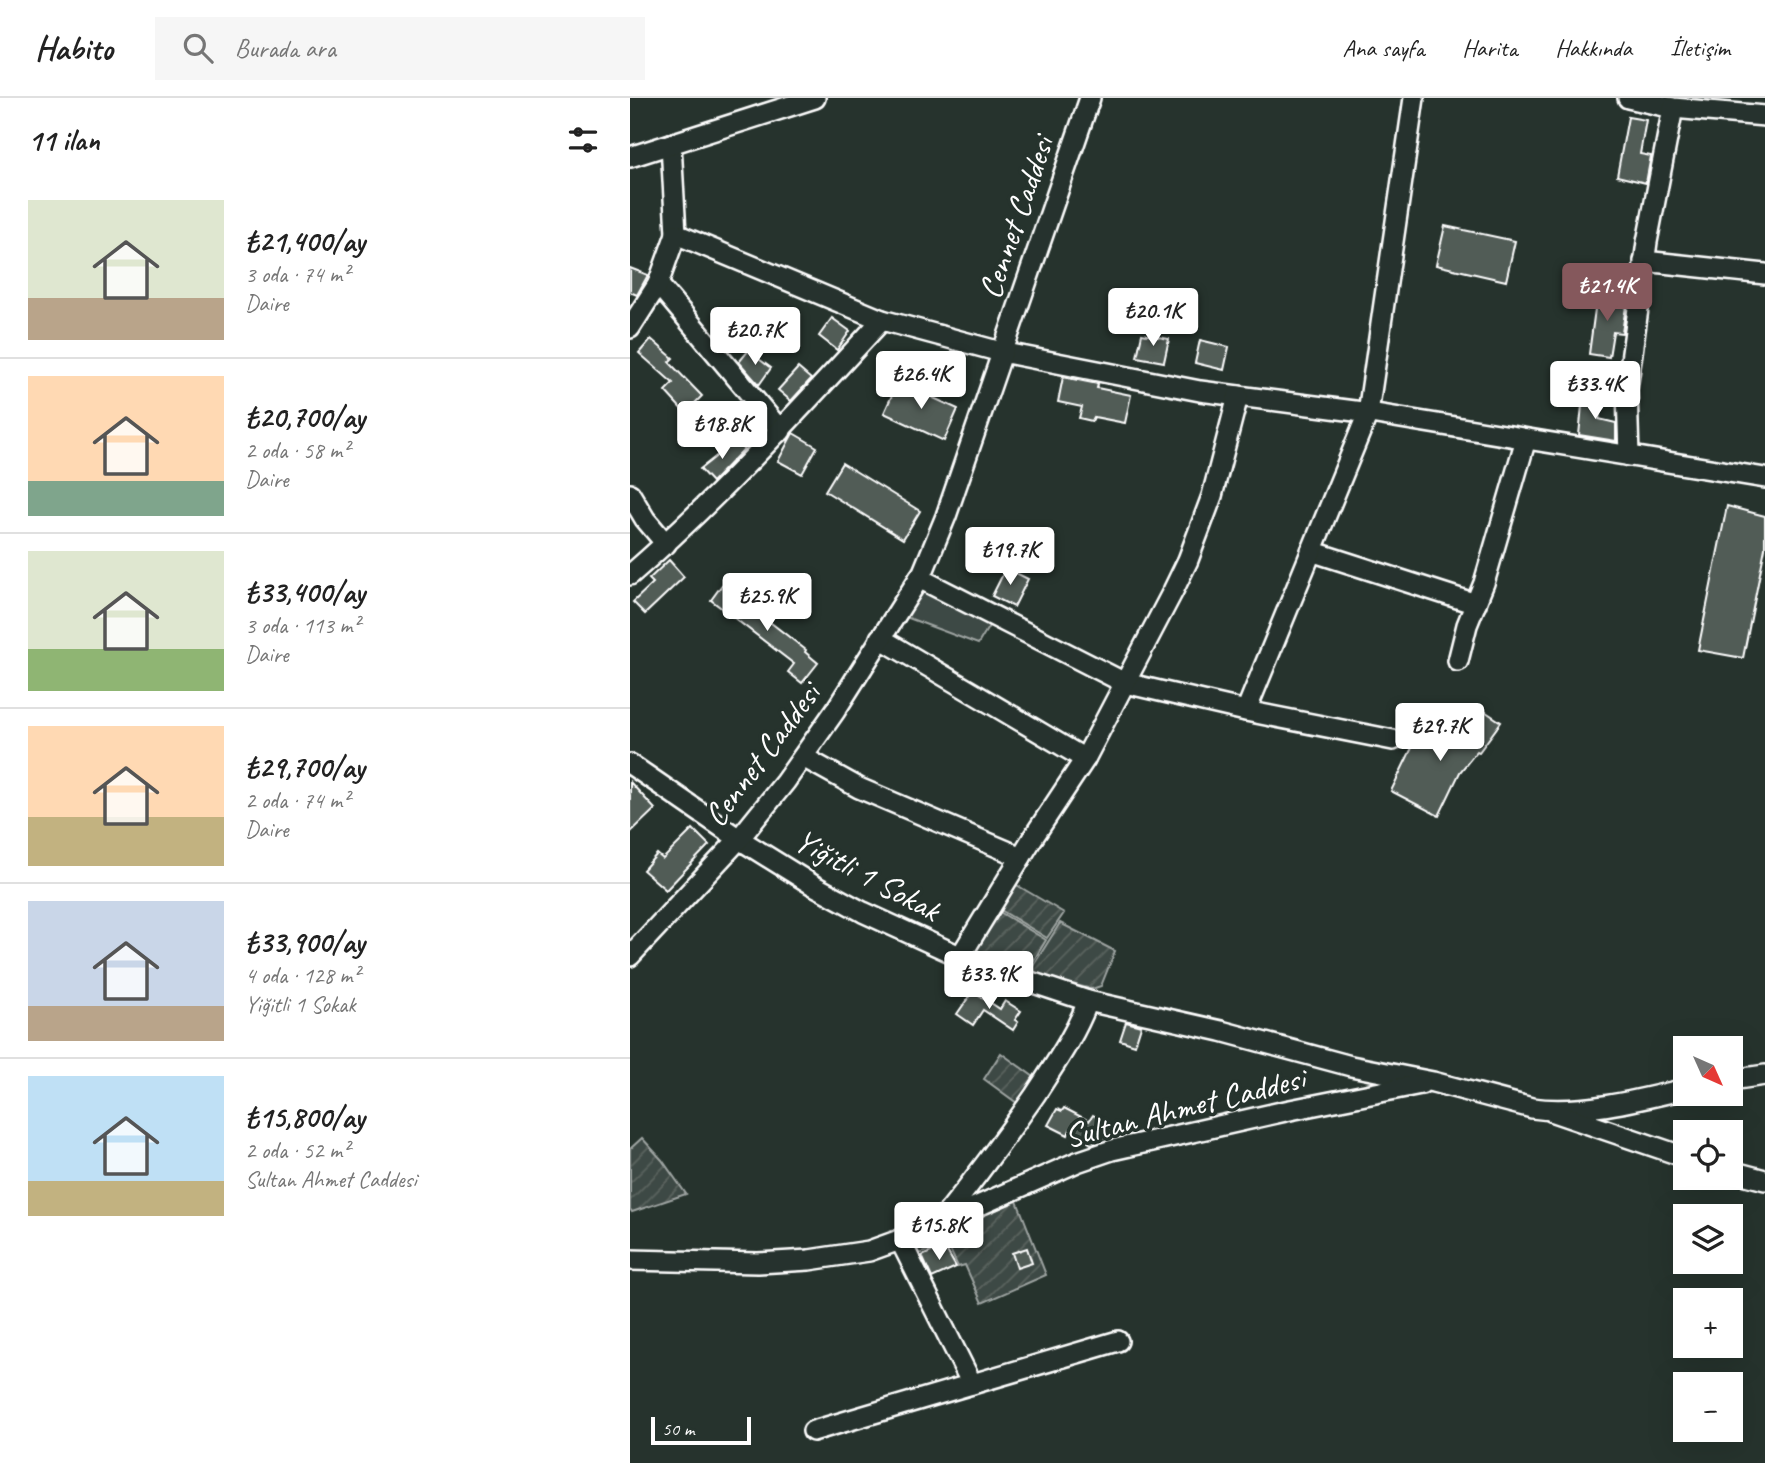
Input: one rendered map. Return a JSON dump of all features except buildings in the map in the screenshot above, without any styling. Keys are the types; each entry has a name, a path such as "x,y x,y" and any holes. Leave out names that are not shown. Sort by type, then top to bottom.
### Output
{"street":[{"path":"630,157 815,98"},
{"name":"Cennet Caddesi","path":"630,956 765,810 835,711 919,578 942,529 1090,98"},
{"path":"1246,711 1369,413 1414,98"},
{"path":"1628,98 1673,108 1765,116"},
{"path":"1629,456 1627,390 1644,261 1673,108"},
{"path":"630,328 658,284 676,234 671,144"},
{"path":"676,234 882,320 1001,352 1173,386 1369,413 1765,478"},
{"path":"1644,261 1765,274"},
{"path":"658,284 780,430"},
{"path":"630,575 666,544 780,430 882,320"},
{"path":"960,957 1085,759 1173,591 1200,529 1223,462 1238,396"},
{"path":"1458,661 1526,439"},
{"path":"630,494 645,519 666,544"},
{"path":"1311,551 1476,604"},
{"path":"919,578 1125,683 1246,711 1393,740"},
{"path":"880,638 1085,759"},
{"path":"803,757 859,788 1021,857"},
{"name":"Yiğitli 1 Sokak","path":"630,764 739,839 863,912 1012,978 1088,1001 1221,1031 1351,1066 1433,1082 1518,1105 1548,1110"},
{"path":"939,1224 984,1166 1069,1043 1079,1027 1088,1001"},
{"path":"1743,1078 1765,1075"},
{"name":"Sultan Ahmet Caddesi","path":"630,1259 758,1263 809,1260 869,1251 939,1224 1077,1162 1112,1150 1290,1110 1433,1082"},
{"path":"1548,1110 1615,1103 1673,1091"},
{"path":"1548,1110 1673,1153"},
{"path":"1743,1174 1765,1180"},
{"path":"900,1240 972,1384"},
{"path":"813,1431 1118,1341"}],"shaded area":[{"path":"923,585 992,621 978,644 903,616"},
{"path":"1015,884 1064,913 1047,938 999,909"},
{"path":"998,911 1046,940 1026,973 979,956 977,948"},
{"path":"1060,923 1115,951 1101,986 1092,989 1028,974"},
{"path":"1001,1053 1034,1077 1017,1103 984,1079"},
{"path":"642,1138 662,1160 686,1194 632,1212 630,1149"},
{"path":"1017,1201 1046,1275 982,1303 965,1265 958,1267 947,1243 919,1254 914,1244"}]}
